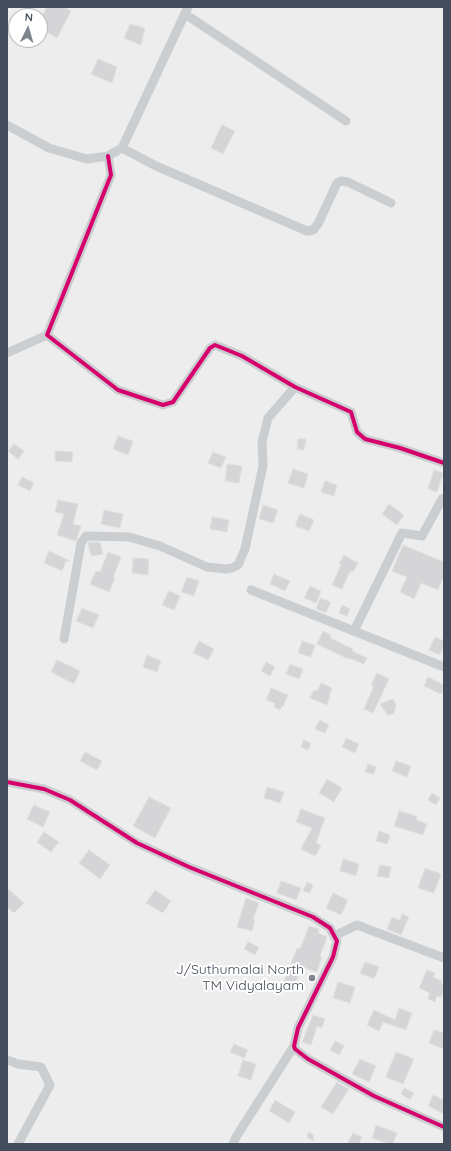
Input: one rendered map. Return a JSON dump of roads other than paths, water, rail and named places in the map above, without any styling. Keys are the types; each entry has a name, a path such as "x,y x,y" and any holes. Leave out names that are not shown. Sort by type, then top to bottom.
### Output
{"street":[{"path":"7,125 49,148 87,160 108,156 122,148 186,11 346,121"},
{"path":"122,148 156,166 307,231 313,230 318,224 337,183 341,181 348,182 391,203"},
{"path":"7,353 46,334 110,175 108,156"},
{"path":"46,334 118,390 162,405 173,402 210,348 215,345 242,356 295,387 351,412 357,432 365,439 400,448 444,463"},
{"path":"64,639 81,543 86,536 129,537 160,546 207,567 226,570 238,565 245,549 263,466 262,442 268,418 295,387"},
{"path":"354,631 402,533 422,536 442,499 444,498"},
{"path":"251,590 444,667"},
{"path":"7,782 44,789 70,800 137,843 189,867 313,917 330,928 337,941 333,957 298,1028 294,1046 233,1144"},
{"path":"334,936 357,925 444,958"},
{"path":"294,1046 295,1049 308,1058 374,1096 444,1127"},
{"path":"7,1060 18,1064 41,1067 50,1085 18,1144"}],"place":[{"name":"J/Suthumalai North TM Vidyalayam","path":"312,978"}]}
